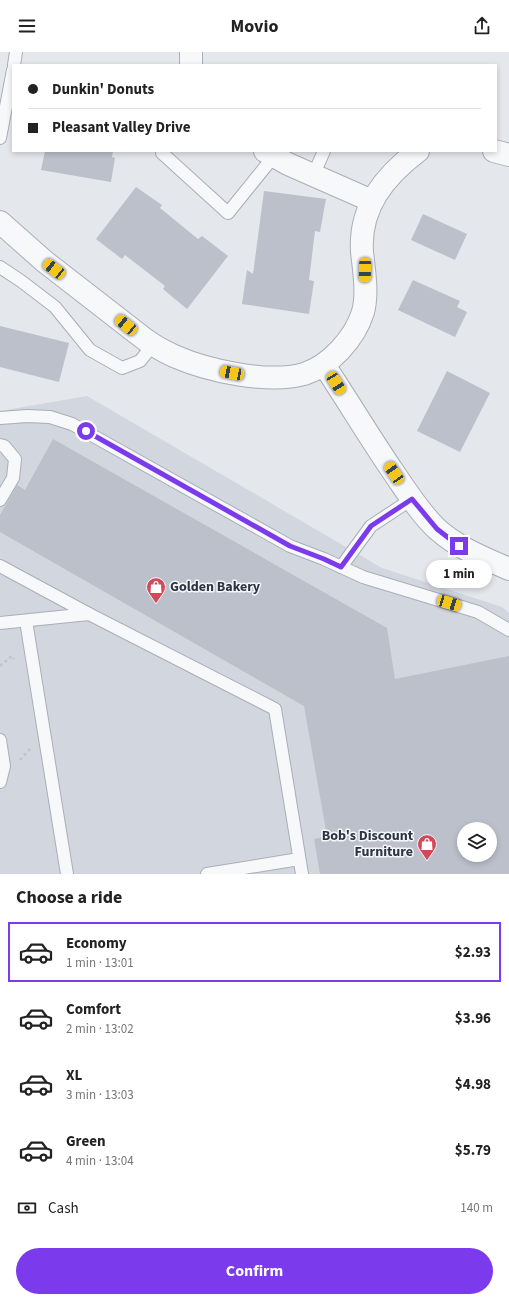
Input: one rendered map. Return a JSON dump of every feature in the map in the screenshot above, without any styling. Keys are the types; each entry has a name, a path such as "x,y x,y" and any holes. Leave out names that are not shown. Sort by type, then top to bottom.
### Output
{"street":[{"path":"191,64 192,52"},
{"path":"1,226 154,346 174,356 194,364 247,376 282,377 305,374 324,366 357,329 364,311 365,270 362,237 372,201 389,176 417,152"},
{"path":"497,152 509,155"},
{"path":"270,154 313,176 372,201"},
{"path":"324,366 412,499 437,529 459,546 509,569"}],"lane":[{"path":"14,64 16,52"},
{"path":"0,138 12,75"},
{"path":"313,176 324,152"},
{"path":"162,153 228,213 270,154"},
{"path":"0,267 55,307 90,350 122,368 140,361 154,346"},
{"path":"0,418 27,416 50,417 72,424 290,546 324,559 363,577 478,612 509,630"},
{"path":"0,445 4,446 15,459 13,478 0,500"},
{"path":"341,567 371,526 412,499"},
{"path":"0,566 89,614 275,709 302,874"},
{"path":"0,623 89,614"},
{"path":"26,621 67,874"},
{"path":"0,740 4,766 0,782"},
{"path":"207,874 299,859"}],"path":[{"path":"0,666 12,656 16,666"},
{"path":"17,763 30,750 29,742"}],"shaded area":[{"path":"87,396 382,568 502,607 509,613 509,874 0,874 0,411"}],"building":[{"path":"45,152 113,152 112,157 115,158 111,182 41,170"},
{"path":"136,187 162,205 160,208 198,239 202,236 228,256 187,309 163,289 165,286 125,255 122,259 96,239"},
{"path":"264,191 326,199 320,232 315,231 309,280 314,281 309,314 242,304 247,270 253,274"},
{"path":"423,214 467,234 455,260 411,240"},
{"path":"413,280 460,301 457,307 467,312 455,337 398,310"},
{"path":"0,326 69,343 59,382 0,367"},
{"path":"447,371 490,393 460,452 417,431"},
{"path":"53,439 387,628 395,679 509,656 509,874 320,874 314,839 327,836 304,706 0,532 0,515 17,485 25,490"}],"place":[{"name":"Golden Bakery","path":"156,604"},
{"name":"Bob's Discount Furniture","path":"427,861"}],"route":[{"path":"86,431 290,546 341,567 371,526 412,499 437,529 459,546"}]}
